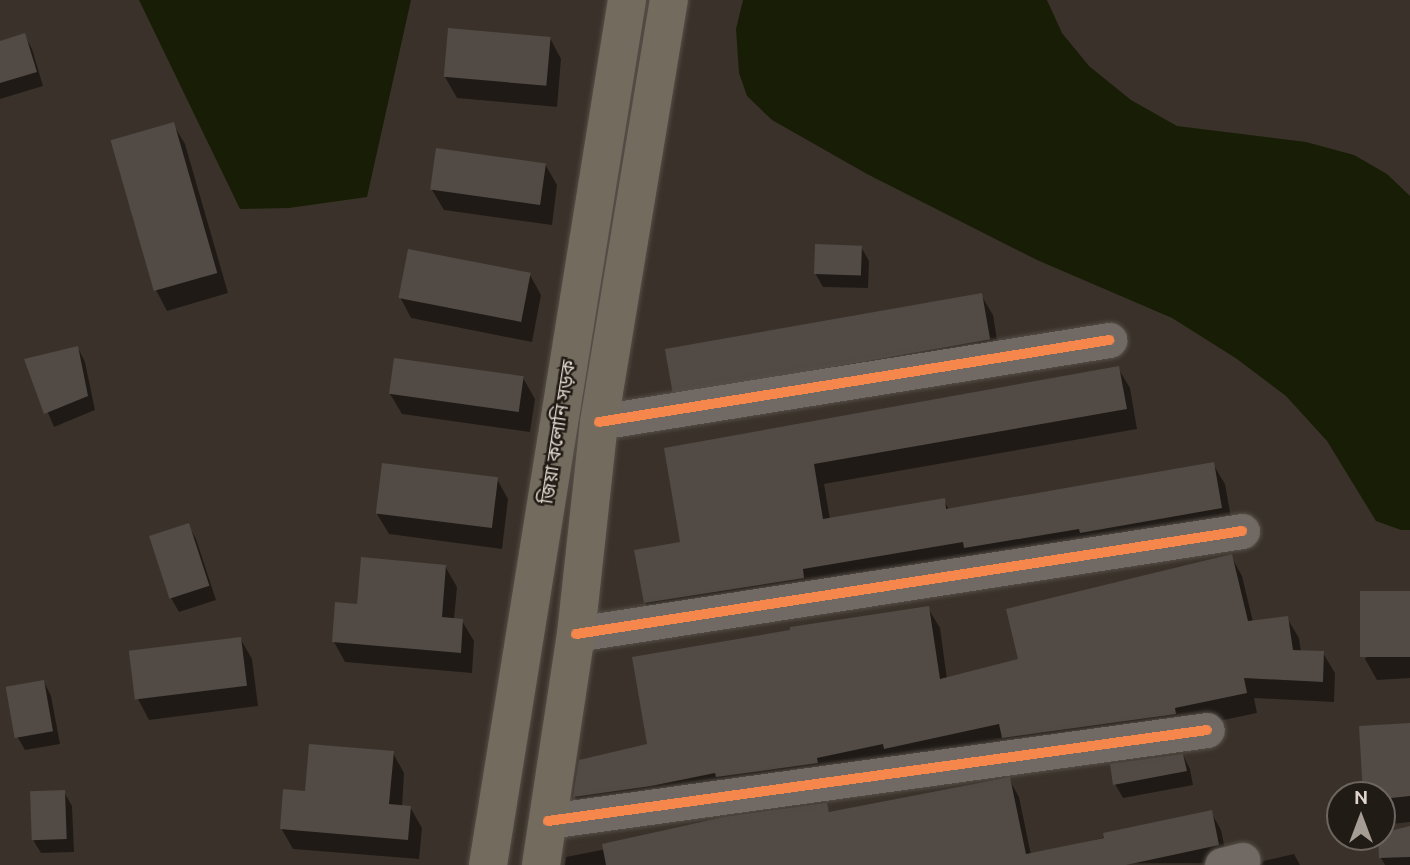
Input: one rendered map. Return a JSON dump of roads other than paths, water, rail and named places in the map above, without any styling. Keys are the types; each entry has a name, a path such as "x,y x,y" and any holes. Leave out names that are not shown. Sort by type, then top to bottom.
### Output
{"main road":[{"name":"জিয়া কলোনি সড়ক","path":"488,865 627,0"},
{"name":"জিয়া কলোনি সড়ক","path":"541,865 576,634 599,422 669,0"}],"street":[{"path":"599,422 1109,340"},
{"path":"576,634 1242,531"},
{"path":"548,821 1207,730"}]}
